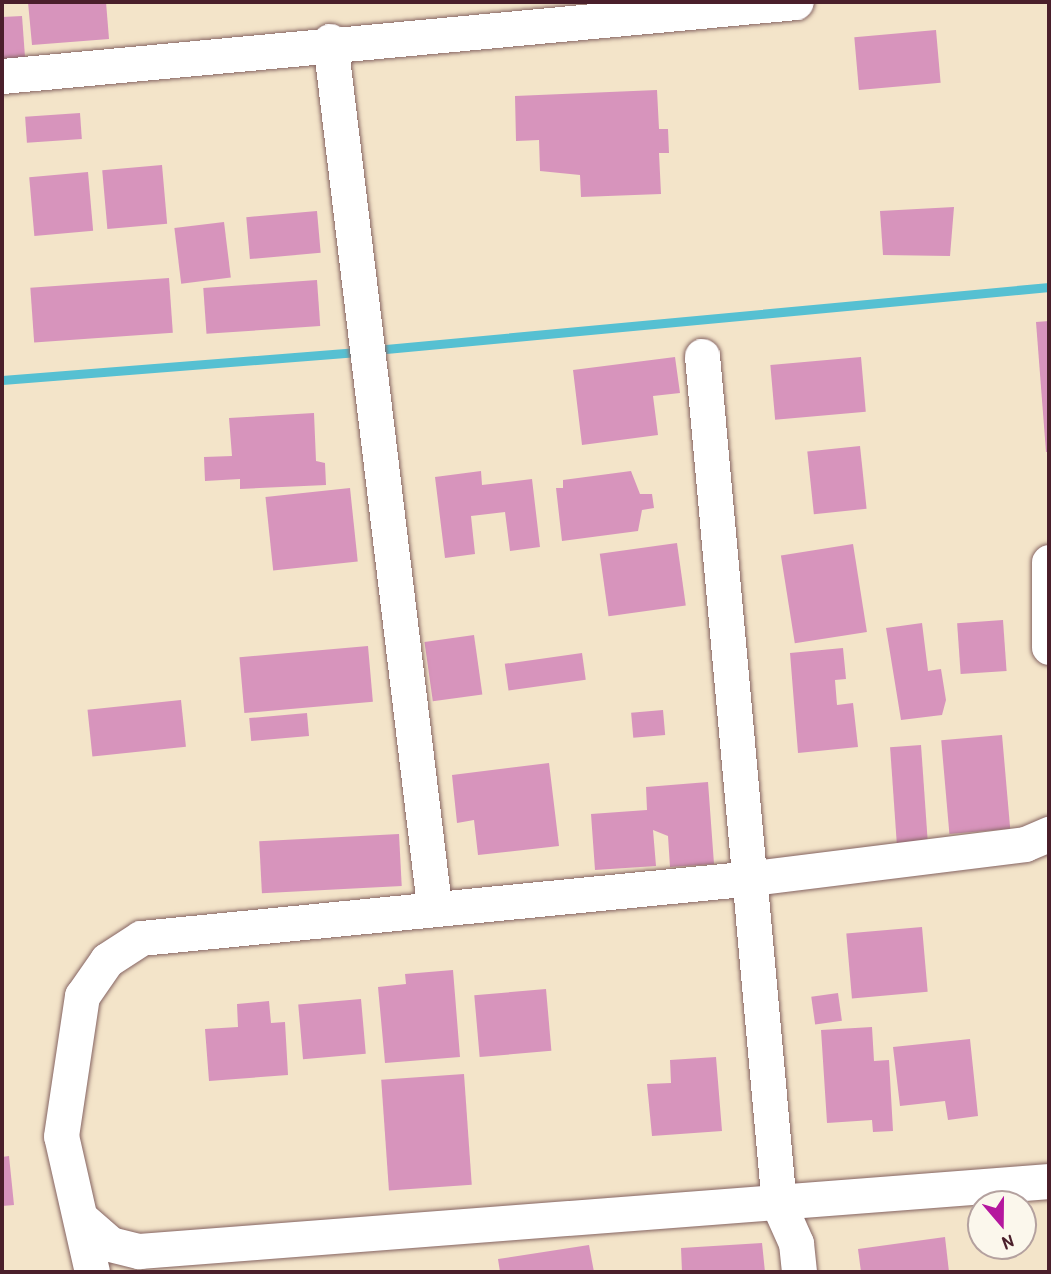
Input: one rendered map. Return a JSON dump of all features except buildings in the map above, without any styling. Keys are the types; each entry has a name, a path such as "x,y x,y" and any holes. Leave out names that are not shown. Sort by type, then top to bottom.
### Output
{"street":[{"path":"2,76 668,8 796,2"},
{"path":"330,41 434,906"},
{"path":"702,356 753,878 779,1205 796,1243 799,1272"},
{"path":"1049,562 1049,647"},
{"path":"92,1272 83,1221 61,1136 82,996 107,960 141,938 434,906 753,878 1025,844 1049,834"},
{"path":"83,1221 110,1244 139,1251 779,1205 1049,1181"}],"waterway":[{"path":"375,350 1049,287"},
{"path":"2,380 361,352"}]}
